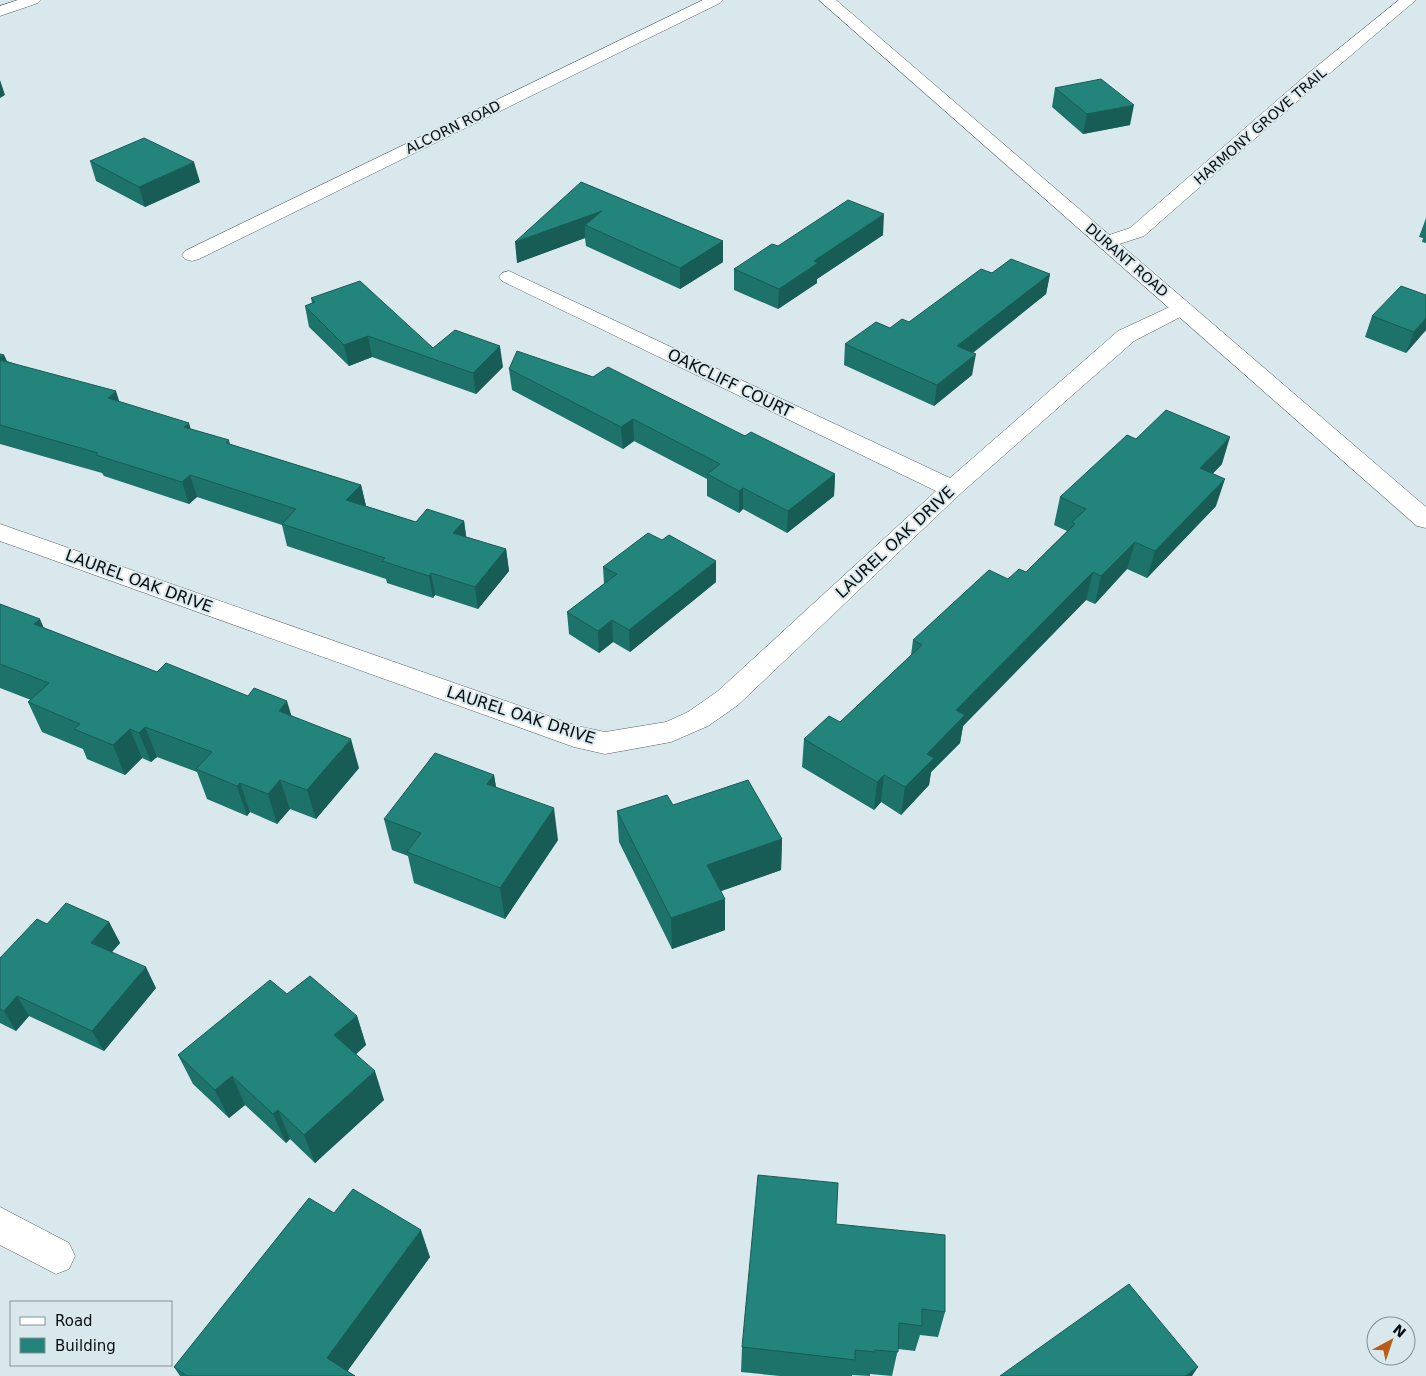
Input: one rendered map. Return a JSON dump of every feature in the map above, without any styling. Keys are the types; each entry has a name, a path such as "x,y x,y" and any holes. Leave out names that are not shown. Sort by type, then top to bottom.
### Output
{"street":[{"path":"0,12 33,0"},
{"name":"ALCORN ROAD","path":"192,255 715,0"},
{"name":"DURANT ROAD","path":"827,0 1426,520"},
{"name":"HARMONY GROVE TRAIL","path":"1107,242 1137,232 1317,75 1408,0"},
{"name":"OAKCLIFF COURT","path":"509,277 952,489"},
{"name":"LAUREL OAK DRIVE","path":"0,532 574,736 605,743 671,732 698,719 728,698 952,489 1126,336 1182,308"},
{"path":"0,1225 56,1256"}],"building":[{"path":"1101,79 1134,105 1087,114 1055,88"},
{"path":"144,138 194,162 139,187 90,161"},
{"path":"581,182 723,241 680,268 585,225 602,211 515,242"},
{"path":"848,200 884,214 814,261 818,263 779,289 734,269 772,244 778,246"},
{"path":"1011,259 1050,274 957,346 976,354 937,385 845,344 876,322 890,328 902,319 909,322 981,269 992,273"},
{"path":"360,281 433,348 455,330 500,346 473,373 368,336 344,345 305,306 315,302 311,298"},
{"path":"1401,286 1426,295 1426,318 1414,332 1372,316"},
{"path":"517,351 593,377 608,367 745,436 751,432 835,474 788,511 743,488 739,491 707,474 720,464 633,419 621,427 509,369"},
{"path":"0,360 116,391 108,398 189,423 184,427 229,440 226,443 361,485 346,500 416,522 427,509 464,521 453,533 506,549 475,587 431,573 429,576 382,561 385,558 282,524 296,509 190,475 182,482 96,455 98,453 0,425"},
{"path":"1166,410 1230,437 1200,468 1225,479 1155,551 1135,542 1101,576 1093,572 956,710 965,715 927,754 934,758 905,787 884,775 877,782 804,739 829,716 840,722 922,645 913,640 989,570 1008,579 1019,569 1026,572 1075,524 1072,522 1086,509 1060,497 1127,435 1136,439"},
{"path":"648,533 662,540 669,535 716,561 629,630 612,620 598,631 567,612 617,574 603,567"},
{"path":"0,604 40,619 34,624 157,672 166,663 248,696 254,688 287,701 279,711 351,739 307,790 280,780 268,794 240,783 237,786 196,769 212,752 145,727 139,733 130,729 113,745 74,729 80,724 28,702 49,683 0,664"},
{"path":"435,753 494,775 487,784 554,808 500,888 407,852 421,833 384,819"},
{"path":"748,780 782,839 707,865 725,899 671,918 617,811 667,795 673,805"},
{"path":"66,903 109,922 91,943 146,967 92,1031 17,996 4,1011 0,1009 0,958 37,919 47,924"},
{"path":"310,976 357,1016 334,1035 375,1071 304,1135 278,1110 273,1114 232,1076 215,1090 178,1055 270,980 287,994"},
{"path":"758,1175 838,1183 836,1224 945,1235 945,1312 922,1309 922,1326 899,1323 898,1352 855,1350 855,1360 742,1347"},
{"path":"353,1189 421,1230 327,1358 355,1376 187,1376 174,1367 309,1198 334,1213"},
{"path":"1129,1284 1198,1367 1185,1376 1000,1376"}]}
